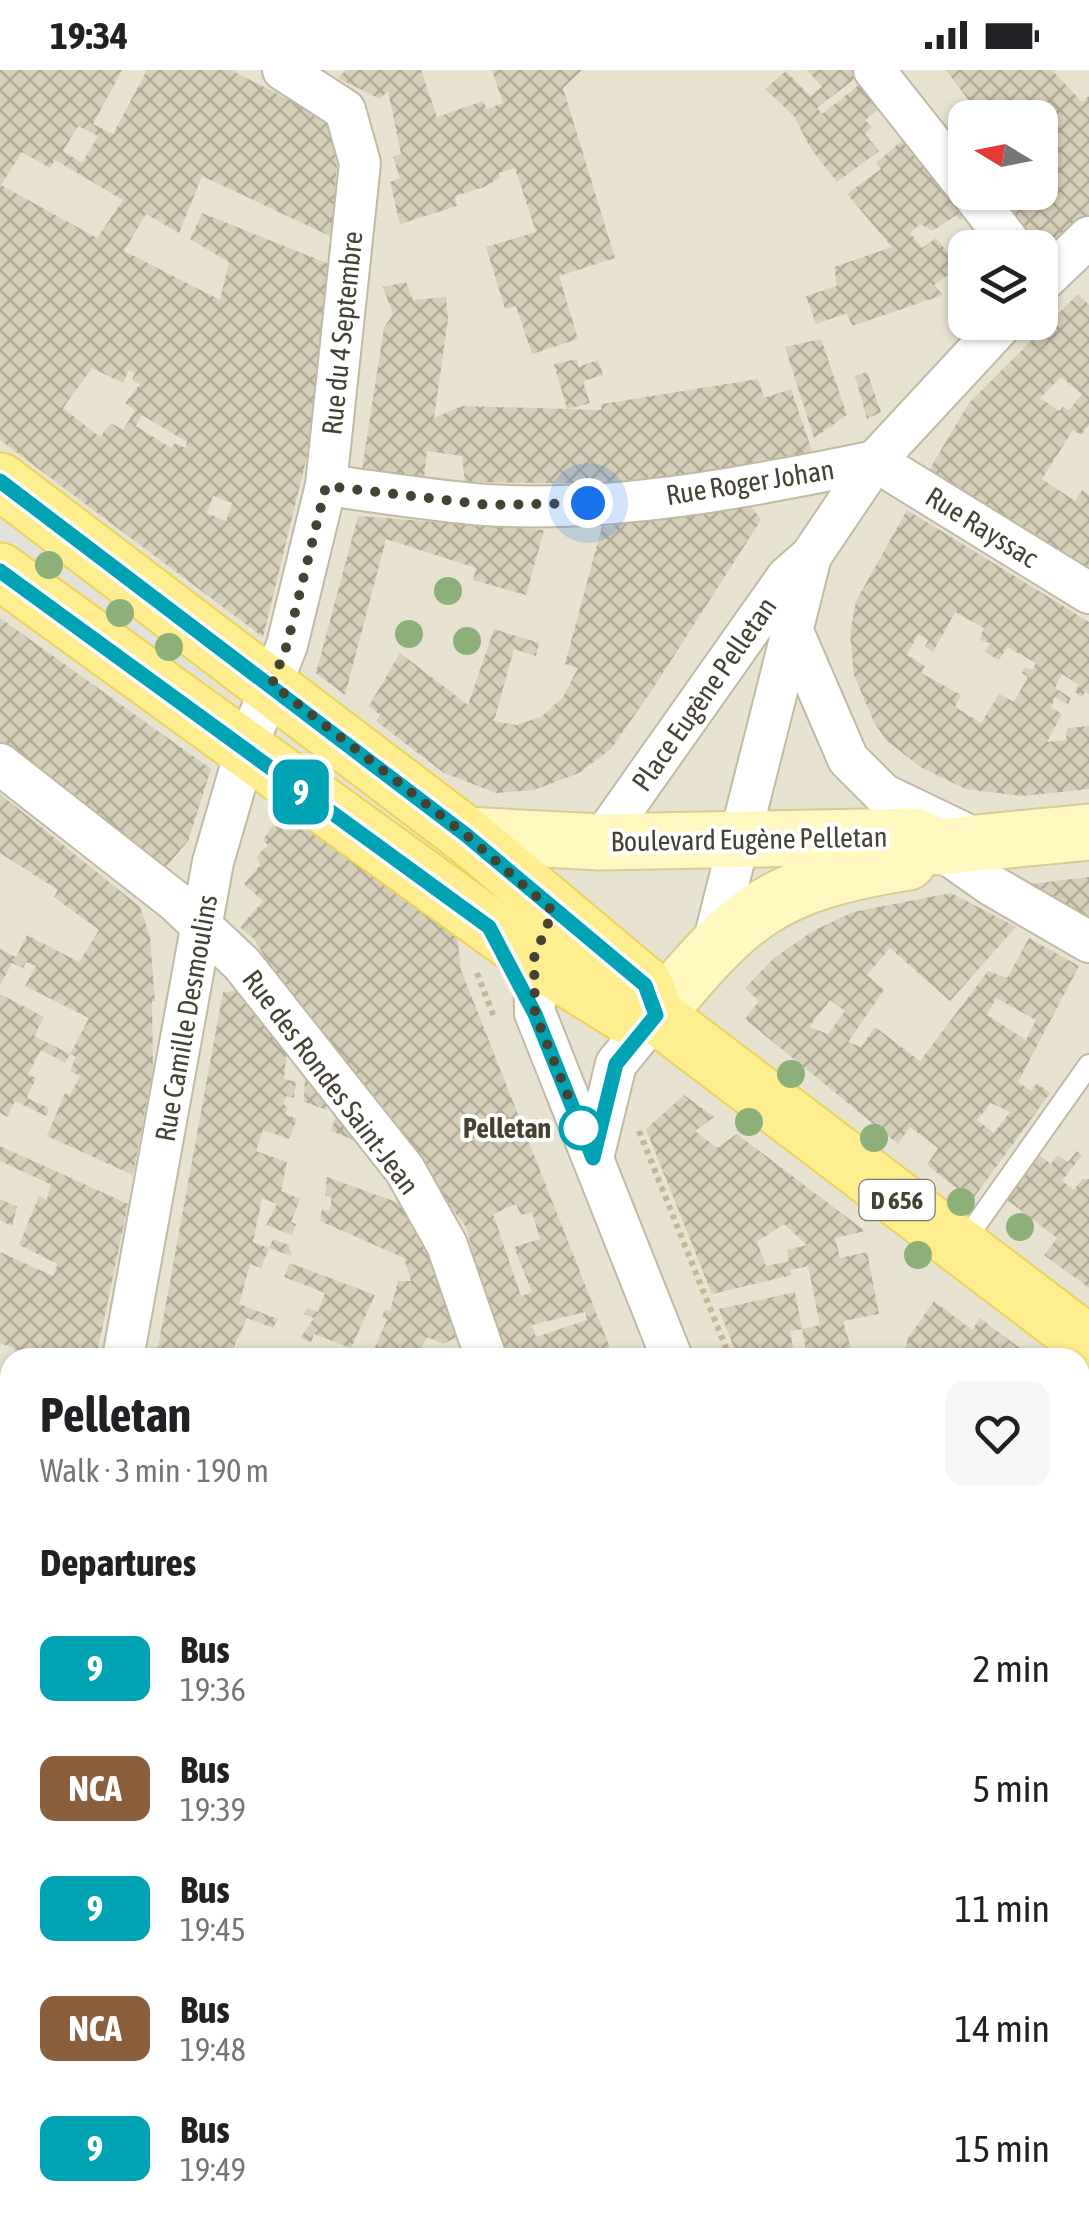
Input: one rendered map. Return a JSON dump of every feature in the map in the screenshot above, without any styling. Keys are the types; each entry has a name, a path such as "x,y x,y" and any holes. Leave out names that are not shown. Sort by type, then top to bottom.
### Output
{"main road":[{"name":"D 656","path":"0,482 272,684 466,835 544,934"},
{"name":"D 656","path":"0,571 489,927 544,934 645,985 656,1015 1089,1344"},
{"name":"Boulevard Eugène Pelletan","path":"466,835 600,842 915,836 962,846 1089,832"},
{"name":"Place Eugène Pelletan","path":"544,934 600,842"},
{"name":"Place Eugène Pelletan","path":"656,1015 712,948 770,900 851,871 917,860 962,846"}],"street":[{"path":"874,70 948,164"},
{"name":"Rue du 4 Septembre","path":"272,684 287,645 326,486 360,162 344,110 310,76"},
{"path":"984,210 1000,230"},
{"path":"1058,266 1089,237"},
{"path":"811,556 874,461 987,340"},
{"name":"Rue Roger Johan","path":"326,486 488,505 621,502 786,480 874,461"},
{"name":"Rue Rayssac","path":"874,461 1089,593"},
{"name":"Place Eugène Pelletan","path":"712,948 811,556"},
{"name":"Place Eugène Pelletan","path":"600,842 787,577 811,556"},
{"name":"Place Eugène Pelletan","path":"794,634 848,760 883,794 962,846"},
{"name":"Rue Camille Desmoulins","path":"125,1348 213,862 246,752 272,684"},
{"name":"Rue des Rondes Saint-Jean","path":"0,764 168,895 242,964 405,1170 447,1246 483,1348"},
{"path":"962,846 991,885 1089,942"},
{"path":"489,927 535,1014 668,1348"},
{"path":"535,1014 544,934"},
{"path":"593,1158 616,1064 656,1015"}],"lane":[{"path":"960,1247 1089,1065"}],"path":[{"path":"635,1122 726,1348"}],"shaded area":[{"path":"0,70 1089,70 1089,1348 0,1348"},
{"path":"0,509 212,664 192,693 0,551"}],"building":[{"path":"0,70 122,70 93,124 113,134 147,70 231,70 326,119 337,163 332,237 202,176 179,233 146,214 124,251 220,300 229,262 190,239 202,213 329,264 307,456 263,637 0,440","holes":["78,126 98,136 82,163 63,151","22,152 50,168 55,160 123,200 97,238 1,185","92,368 123,383 129,370 135,373 132,380 140,384 125,403 135,410 123,430 111,423 100,437 63,408","142,415 187,442 185,448 175,443 171,448 136,426","213,496 232,503 226,521 207,513"]},
{"path":"346,70 421,70 437,117 483,101 487,109 503,103 492,70 582,70 563,88 615,258 559,276 578,339 532,354 516,306 505,309 486,247 536,232 515,168 499,173 500,178 484,187 455,196 457,206 400,224 390,182 400,178 393,157 401,154 388,91 380,99 338,78"},
{"path":"807,70 866,70 817,108 822,114 869,77 879,109 865,120 872,127 865,134 879,151 837,182 811,149 794,116 765,89 786,71 810,96 822,87"},
{"path":"946,70 1052,70 1082,102 1089,96 1089,217 1058,247 1058,230 1014,230 998,210 1058,210 1058,100 968,100"},
{"path":"913,131 948,176 948,210 974,210 960,220 956,215 933,231 920,224 910,233 922,248 936,238 948,253 948,275 934,285 943,295 852,326 847,313 816,324 806,296 837,286 834,267 892,247 847,194 881,169 876,163"},
{"path":"406,282 413,300 446,297 448,319 434,418 462,406 601,410 602,404 758,379 764,398 791,389 812,451 746,467 622,484 465,482 462,456 427,451 424,479 361,476 384,328 393,314 383,287"},
{"path":"1078,294 1089,305 1089,425 1081,435 1073,430 1042,479 1075,501 1082,490 1089,495 1089,572 928,472 969,403 1032,340 1058,340 1058,314","holes":["1061,377 1082,394 1069,410 1063,407 1059,411 1040,398"]},
{"path":"821,339 847,415 814,438 785,347"},
{"path":"577,359 578,367 598,360 603,375 583,381 590,403 567,409 554,364"},
{"path":"867,372 881,412 867,419 855,376"},
{"path":"752,507 761,520 652,690 611,749 579,773 534,790 496,793 444,773 376,721 380,715 369,706 400,653 468,705 494,629 539,643 536,656 514,649 494,721 516,725 541,717 563,697 578,668 565,664 602,527"},
{"path":"907,510 1089,622 1089,694 1085,692 1082,697 1075,692 1079,685 1062,674 1055,688 1071,698 1068,704 1055,697 1051,707 1062,714 1047,742 1066,740 1067,728 1089,726 1089,789 1022,796 966,789 922,768 886,740 854,675 850,634 856,601","holes":["955,612 984,628 980,640 990,643 985,652 999,660 1007,647 1036,663 1032,670 1025,667 1022,673 1028,677 1014,702 999,694 981,723 955,707 961,695 921,673 925,666 907,655 918,634 928,640 925,647 933,652"]},
{"path":"358,516 544,530 526,595 473,580 476,568 386,539 345,695 316,673"},
{"path":"0,618 211,769 188,841 164,869 0,742"},
{"path":"0,794 140,907 150,937 155,1002 152,1001 153,1069 133,1175 47,1136 65,1093 70,1095 80,1076 70,1071 76,1057 70,1054 89,1018 25,986 36,966 26,962 23,968 12,963 0,986 0,949 16,957 27,935 79,962 99,930 54,897 58,890 0,853"},
{"path":"295,807 447,920 457,937 461,970 610,1348 497,1348 466,1227 275,974 254,939 240,927 263,901 244,884 260,865 257,856 268,845 263,840 272,826 279,827","holes":["516,1204 521,1215 532,1212 540,1239 514,1247 532,1292 521,1296 493,1214","585,1312 587,1320 536,1337 532,1325"]},
{"path":"1089,877 1089,921 1032,889 1031,884"},
{"path":"951,893 1016,927 950,1001 890,948 867,975 884,990 848,1042 861,1047 875,1027 920,1061 988,971 1007,978 1029,938 1079,966 1018,1082 1031,1091 1037,1083 1050,1093 972,1200 927,1165 938,1148 910,1127 898,1144 745,1019 759,1001 745,988 774,958 813,931 853,912","holes":["996,998 1036,1020 1026,1040 987,1015","830,1000 845,1011 828,1034 809,1027","991,1103 1010,1112 994,1133 977,1120"]},
{"path":"239,991 287,1048 284,1079 296,1082 294,1098 286,1096 283,1104 288,1107 285,1114 297,1119 289,1139 263,1130 256,1151 287,1162 281,1191 300,1199 291,1222 296,1224 292,1235 266,1225 277,1204 262,1198 253,1242 269,1248 261,1268 250,1264 239,1304 278,1319 273,1328 247,1318 233,1348 158,1348 223,992"},
{"path":"0,994 44,1017 34,1036 70,1054 65,1063 41,1050 28,1074 36,1078 27,1098 49,1108 46,1116 15,1101 7,1117 0,1113"},
{"path":"305,1074 324,1092 327,1110 304,1102"},
{"path":"684,1095 714,1117 695,1131 717,1148 737,1134 865,1231 835,1238 840,1258 867,1252 879,1314 843,1321 851,1348 806,1348 802,1329 820,1325 808,1266 790,1270 792,1275 712,1294 646,1129","holes":["784,1224 807,1245 787,1250 789,1261 766,1266 757,1242"]},
{"path":"337,1113 359,1142 331,1131"},
{"path":"0,1146 128,1204 98,1348 12,1348 0,1343 0,1252 53,1276 58,1264 19,1245 39,1196 47,1200 50,1184 0,1161"},
{"path":"1077,1151 1082,1155 1062,1181 1074,1190 1082,1179 1089,1179 1089,1288 1044,1255 1057,1238 1002,1196 1035,1152 1051,1164 1058,1155 1068,1162"},
{"path":"327,1177 410,1207 457,1337 443,1344 427,1337 421,1348 374,1348 387,1320 382,1317 385,1309 390,1311 398,1281 411,1281 404,1258 320,1221 322,1209 329,1211 332,1198 325,1195"},
{"path":"0,1199 17,1207 12,1226 0,1220"},
{"path":"273,1239 289,1245 292,1256 269,1248"},
{"path":"290,1263 375,1295 351,1348 314,1334 311,1342 300,1338 314,1318 304,1314 307,1308 318,1312 325,1293 284,1277"},
{"path":"795,1292 802,1329 790,1331 793,1348 734,1348 719,1309"},
{"path":"934,1301 972,1330 980,1318 1020,1348 906,1348 908,1338"}],"bus line":[{"name":"9","path":"0,481 466,835 645,985 656,1015 616,1064 593,1158 535,1014 489,927 0,571"}],"place":[{"name":"Pelletan","path":"581,1128"}],"route":[{"path":"581,1128 535,1014 534,958 553,911 466,835 272,684 287,645 326,486 488,505 588,503"}]}
